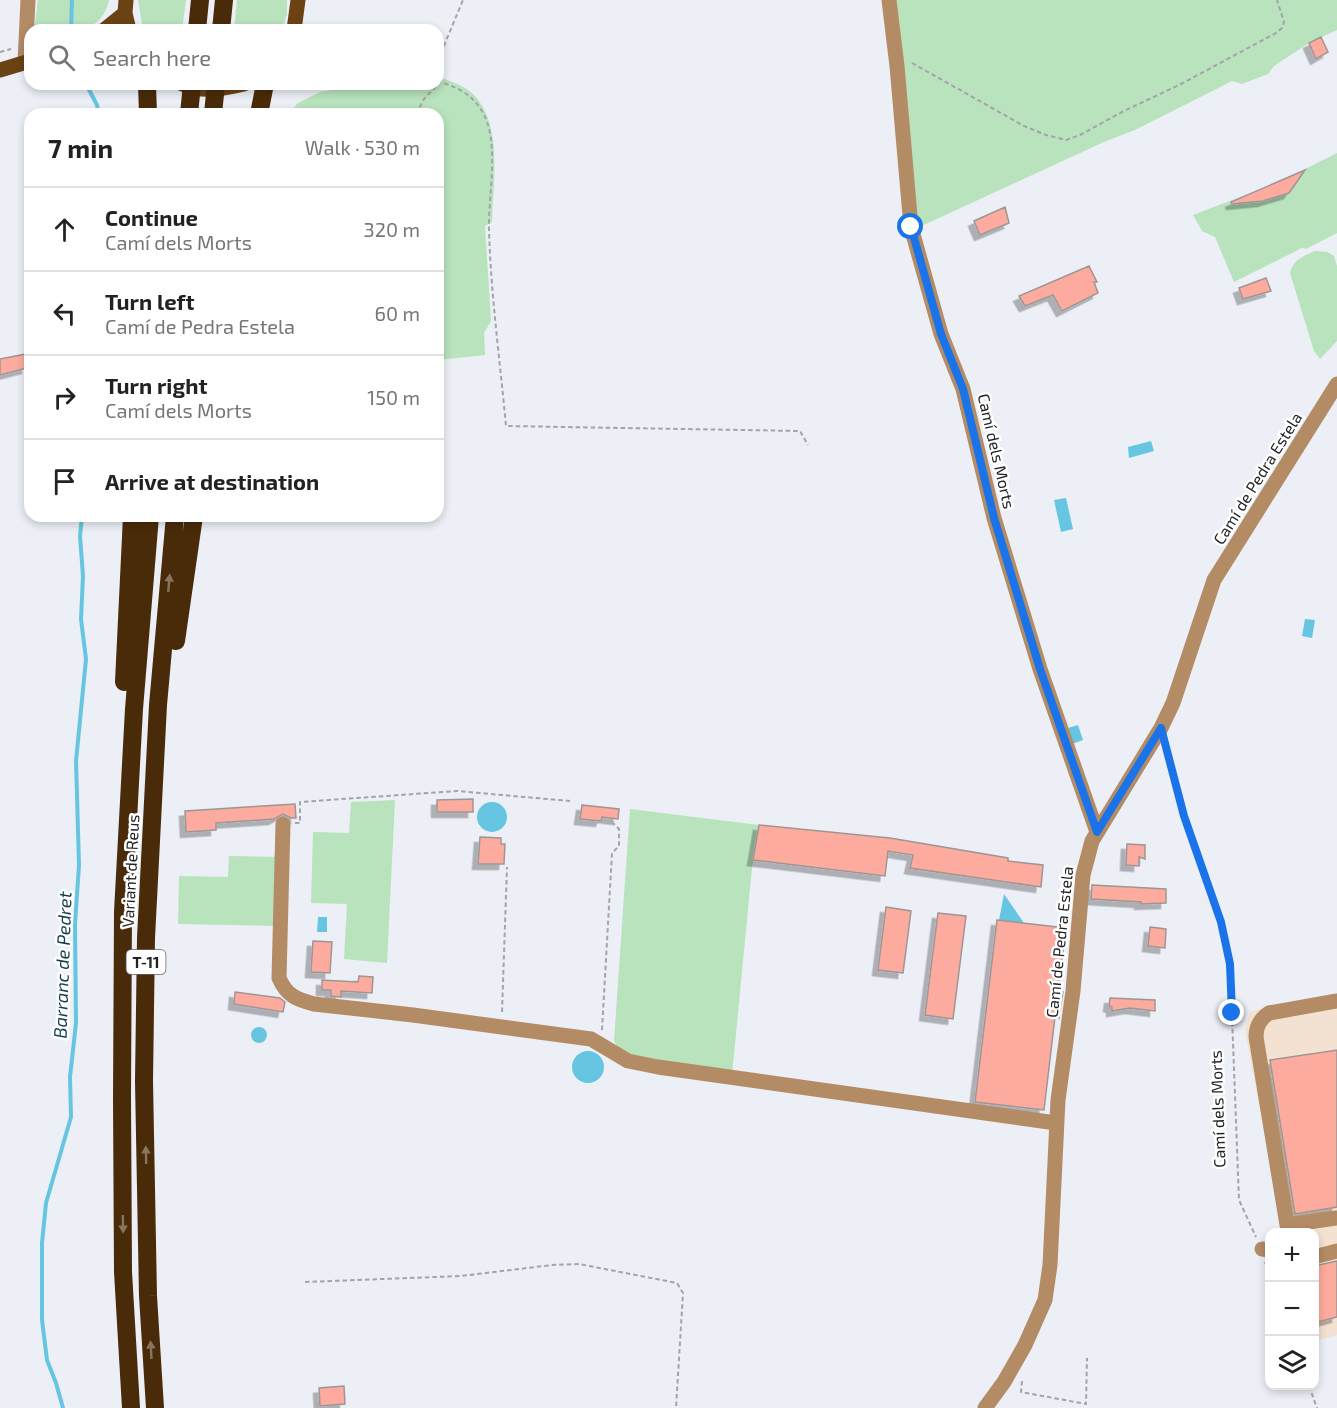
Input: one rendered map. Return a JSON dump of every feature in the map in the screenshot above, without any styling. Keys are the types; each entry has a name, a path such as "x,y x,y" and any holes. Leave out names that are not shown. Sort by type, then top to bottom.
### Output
{"highway":[{"path":"198,24 200,0"},
{"path":"222,24 224,0"},
{"path":"147,90 148,108"},
{"path":"190,108 191,90"},
{"path":"214,108 215,90"},
{"path":"260,108 264,90"},
{"path":"122,1098 115,912 132,522"},
{"name":"Variant de Reus","path":"131,1408 123,1272 123,912 134,709 150,522"},
{"name":"Variant de Reus","path":"155,1408 148,1284 144,1081 146,938 158,705 174,522"},
{"path":"146,938 178,619 193,522"}],"main road":[{"path":"295,24 300,2"},
{"path":"109,24 125,6"},
{"path":"125,6 128,24"},
{"path":"0,70 24,62"}],"street":[{"path":"28,0 28,24"},
{"name":"Camí dels Morts","path":"889,0 911,227 941,334 963,389 994,518 1040,669 1097,832"},
{"name":"Camí de Pedra Estela","path":"985,1408 1004,1382 1025,1345 1045,1300 1050,1265 1056,1123 1073,991 1083,875 1092,841 1161,728 1176,693 1214,580 1337,384"},
{"path":"283,824 279,978 285,991 299,1000 314,1004 591,1039 628,1061 658,1067 1056,1123"},
{"path":"1337,1001 1269,1013 1261,1018 1256,1031 1287,1225 1337,1218"},
{"path":"1319,1256 1337,1251"}],"path":[{"path":"444,47 463,0"},
{"path":"907,62 1024,126 1066,140 1181,84 1276,33 1282,28 1284,22 1278,0"},
{"path":"444,84 454,86 472,97 484,113 491,140 489,228 493,309 506,426 800,431 808,445"},
{"path":"419,108 432,90"},
{"name":"Camí dels Morts","path":"1161,728 1184,816 1221,922 1230,964 1239,1200 1265,1249"},
{"path":"283,824 300,822 300,802 457,791 570,801"},
{"path":"601,1045 612,853 619,846 619,829 612,822"},
{"path":"501,1027 507,867"},
{"path":"305,1282 461,1276 552,1264 579,1264 677,1283 683,1293 676,1408"},
{"path":"1022,1382 1021,1392 1086,1404 1087,1358"},
{"path":"1310,1390 1317,1408"}],"shaded area":[{"path":"1337,996 1337,1335 1319,1340 1319,1228 1282,1228 1245,1031 1250,1011"}],"green space":[{"path":"38,0 109,0 105,12 93,24 35,24"},
{"path":"138,0 186,0 183,24 142,24"},
{"path":"237,0 287,0 287,14 284,24 235,24"},
{"path":"893,0 1337,0 1337,30 1309,43 1274,66 1268,74 1242,84 1232,81 1135,130 1106,141 915,229"},
{"path":"444,79 471,92 483,107 493,138 494,173 492,222 485,226 491,321 484,333 485,355 444,359 444,108 293,108 298,103 320,92 444,90"},
{"path":"1337,153 1337,233 1234,282 1215,237 1202,231 1193,215 1248,194 1251,202 1298,180 1295,174"},
{"path":"1315,251 1327,252 1334,256 1337,266 1337,341 1320,359 1314,351 1290,273 1296,262"},
{"path":"395,800 387,963 344,959 347,904 311,903 313,832 349,833 351,802"},
{"path":"630,809 759,825 752,868 732,1075 622,1055 614,1041"},
{"path":"229,856 278,857 276,926 178,924 179,876 228,877"}],"water":[{"path":"1151,441 1154,451 1129,458 1128,447"},
{"path":"1066,498 1073,529 1061,532 1054,500"},
{"path":"1305,619 1315,620 1312,638 1302,636"},
{"path":"1078,725 1083,740 1072,744 1068,728"},
{"path":"492,802 503,806 507,817 503,828 492,832 481,828 477,817 481,806"},
{"path":"1004,894 1024,923 999,920"},
{"path":"318,917 327,917 327,932 317,932"},
{"path":"256,1027 262,1027 267,1035 265,1041 256,1043 251,1038 251,1032"},
{"path":"588,1051 600,1055 604,1067 600,1079 588,1083 576,1079 572,1067 576,1055"}],"building":[{"path":"1321,37 1328,52 1316,59 1309,43"},
{"path":"1305,170 1289,193 1263,201 1232,204 1231,202"},
{"path":"1005,207 1009,223 980,235 974,221"},
{"path":"1089,266 1097,282 1094,282 1098,293 1062,311 1053,295 1025,306 1019,296"},
{"path":"1266,278 1271,291 1243,299 1239,288"},
{"path":"24,354 24,369 0,375 0,359"},
{"path":"473,799 473,812 437,812 437,800"},
{"path":"295,804 296,818 283,814 274,819 216,823 216,830 186,832 185,811"},
{"path":"582,805 619,809 618,819 602,817 601,821 580,819"},
{"path":"759,825 890,838 1008,858 1008,861 1043,865 1041,887 910,868 913,855 888,851 885,876 753,860"},
{"path":"480,837 501,838 501,844 505,844 504,864 478,864"},
{"path":"1127,844 1145,845 1145,859 1139,857 1139,866 1126,865"},
{"path":"1092,885 1166,889 1166,903 1140,904 1141,902 1091,899"},
{"path":"886,907 911,911 903,973 878,970"},
{"path":"938,913 966,916 953,1019 925,1015"},
{"path":"997,920 1066,928 1058,991 1063,992 1059,1018 1055,1017 1044,1110 975,1102"},
{"path":"1150,927 1166,929 1165,948 1148,946"},
{"path":"313,941 332,942 330,973 311,972"},
{"path":"359,976 373,977 372,993 341,991 341,997 331,996 331,990 322,990 322,980 358,982"},
{"path":"235,992 280,998 285,1002 283,1012 234,1004"},
{"path":"1110,998 1155,1000 1155,1011 1130,1008 1112,1011 1112,1007 1109,1006"},
{"path":"1337,1050 1337,1207 1295,1214 1270,1060"},
{"path":"1337,1261 1337,1317 1319,1322 1319,1282 1319,1265"},
{"path":"344,1386 345,1404 320,1406 319,1388"}],"waterway":[{"name":"Barranc de Pedret","path":"71,24 72,0"},
{"name":"Barranc de Pedret","path":"89,90 98,108"},
{"name":"Barranc de Pedret","path":"63,1408 47,1360 42,1320 42,1243 46,1203 71,1117 70,1077 76,1023 75,924 79,865 76,761 86,659 81,619 83,576 80,536 81,522"}],"route":[{"path":"911,227 941,334 963,389 994,518 1040,669 1097,832 1161,728 1184,816 1221,922 1230,964 1232,1013"}]}
